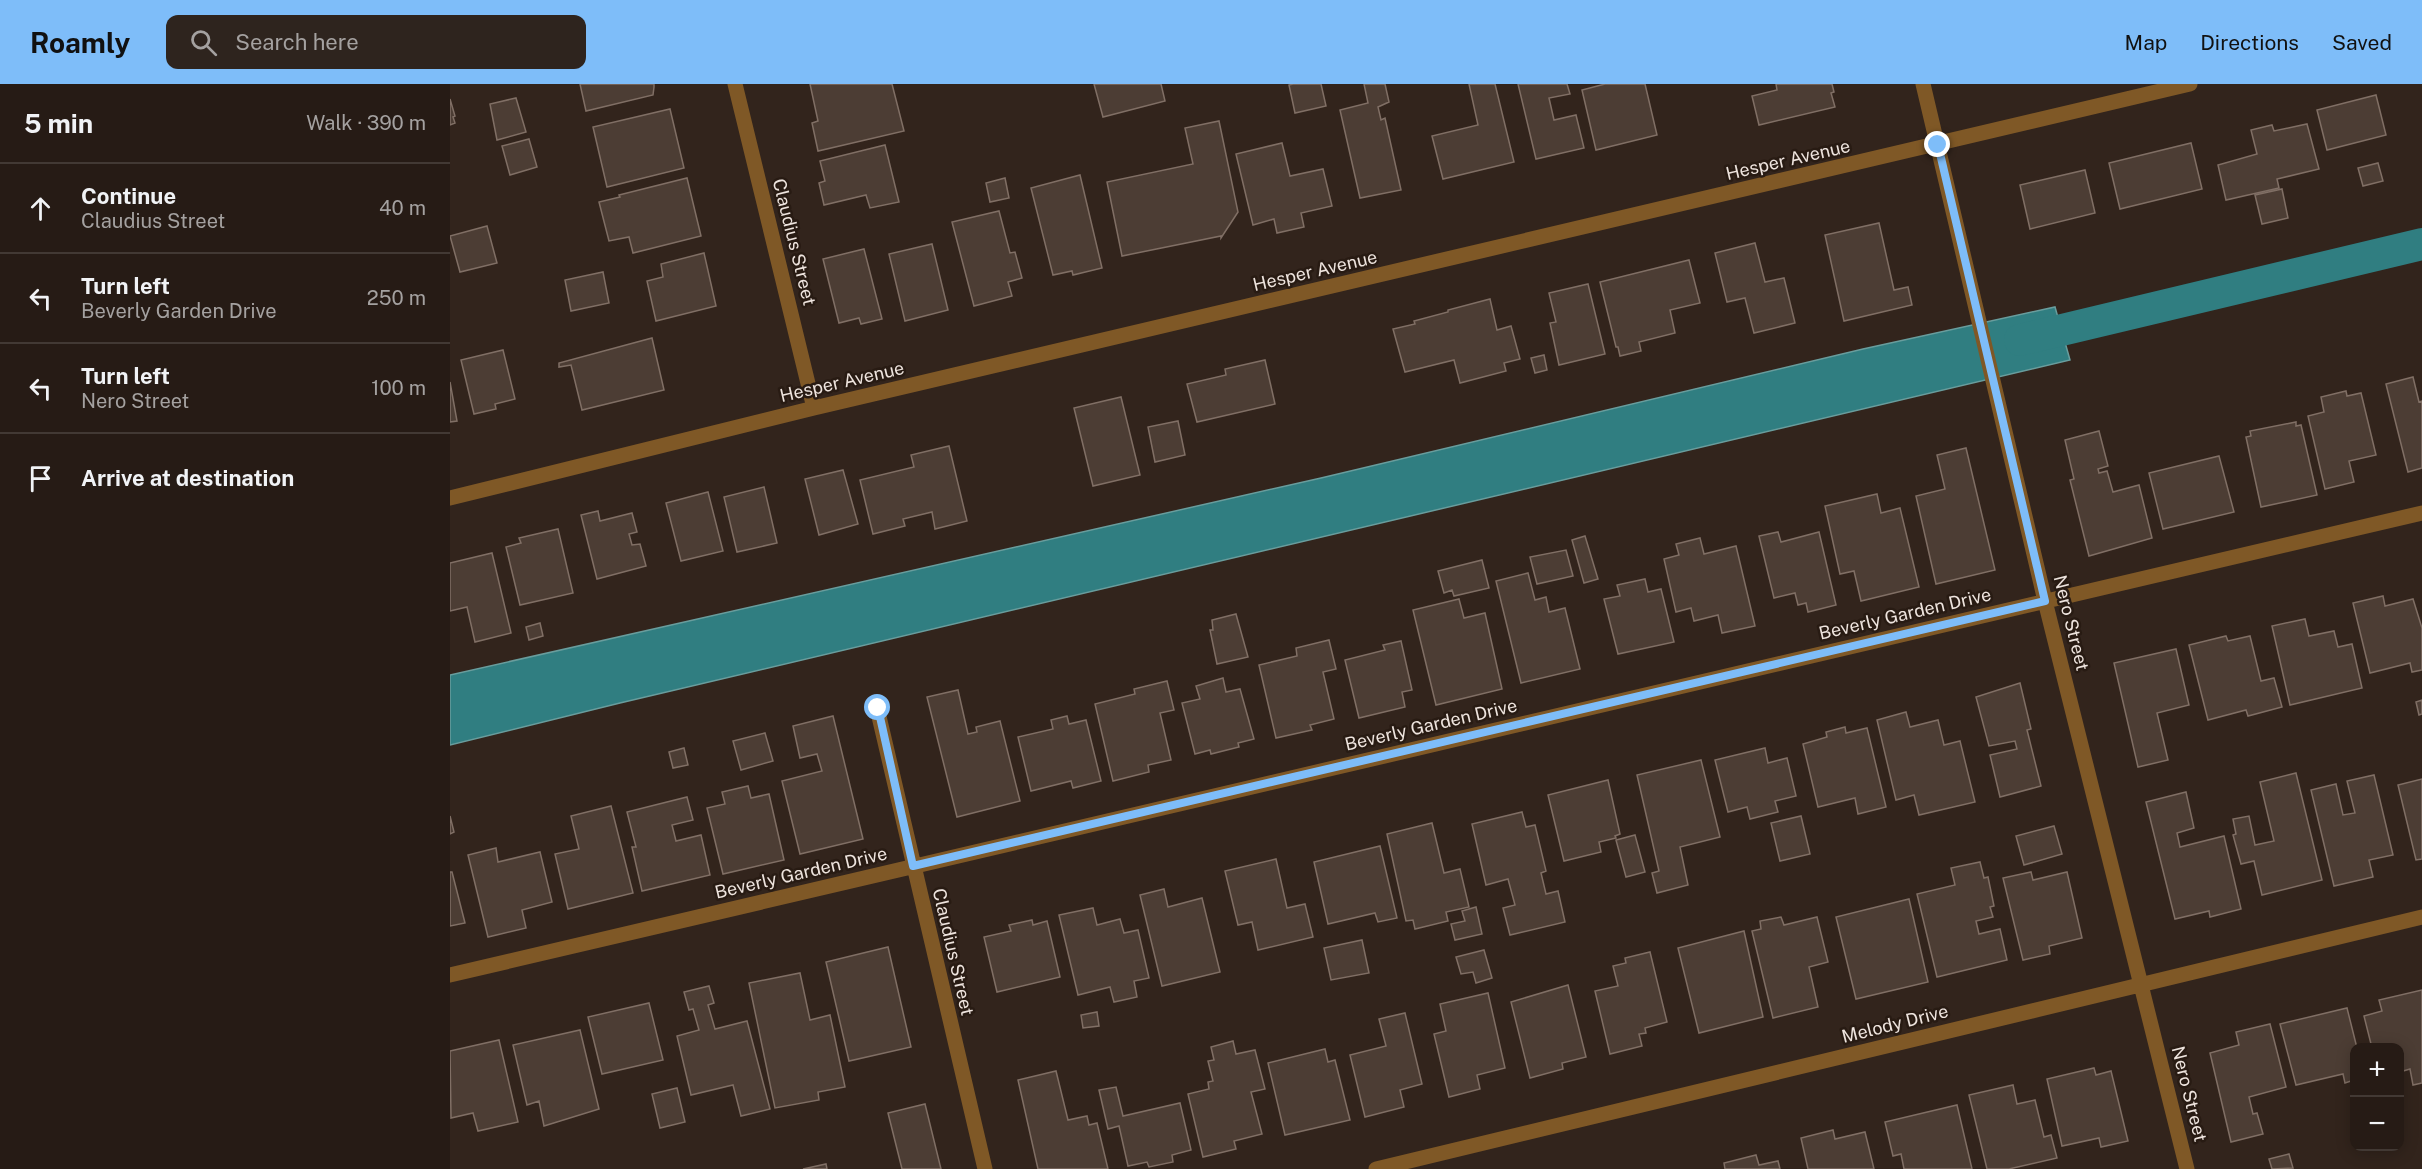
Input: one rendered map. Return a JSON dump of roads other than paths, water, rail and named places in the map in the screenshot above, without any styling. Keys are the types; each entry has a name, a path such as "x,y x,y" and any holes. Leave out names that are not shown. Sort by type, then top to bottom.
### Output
{"street":[{"name":"Claudius Street","path":"735,84 814,408"},
{"name":"Nero Street","path":"1923,84 2045,601 2187,1169"},
{"name":"Hesper Avenue","path":"450,498 814,408 2190,84"},
{"name":"Beverly Garden Drive","path":"450,975 2422,513"},
{"name":"Claudius Street","path":"878,708 985,1169"},
{"name":"Melody Drive","path":"1376,1169 2422,917"}],"water":[{"path":"2055,307 2070,360 450,745 450,675 1321,478 1863,349"}],"waterway":[{"path":"2020,340 2422,244"}]}
